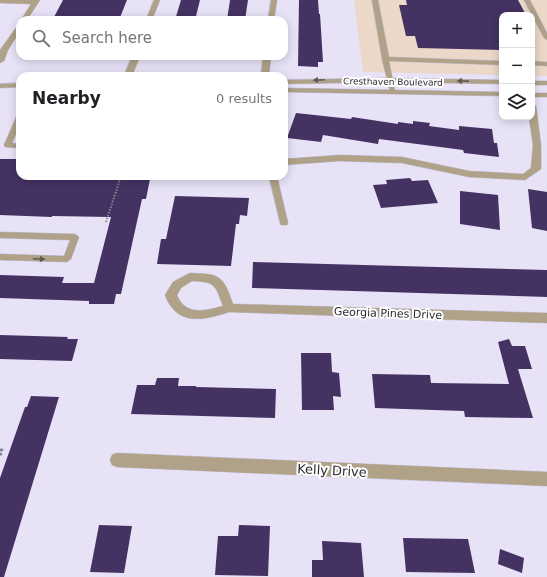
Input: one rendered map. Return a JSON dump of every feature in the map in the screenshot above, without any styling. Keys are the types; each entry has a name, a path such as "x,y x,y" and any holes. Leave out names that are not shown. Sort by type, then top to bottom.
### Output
{"street":[{"path":"151,16 157,0"},
{"path":"272,16 274,0"},
{"path":"0,1 36,1"},
{"path":"27,16 36,1"},
{"path":"0,61 2,50 16,31"},
{"path":"130,72 134,60"},
{"path":"265,72 267,60"},
{"name":"Cresthaven Boulevard","path":"288,82 390,80 499,82"},
{"path":"535,83 547,83"},
{"path":"0,86 16,85"},
{"name":"Cresthaven Boulevard","path":"288,90 499,94"},
{"path":"535,94 547,95"},
{"path":"530,120 534,123"},
{"path":"288,162 340,158 402,160 469,174 525,177 536,169 537,145 534,120"},
{"name":"Georgia Pines Drive","path":"229,308 222,287 212,278 190,277 177,285 171,295 173,304 179,310 191,314 209,315 229,308 547,318"},
{"name":"Kelly Drive","path":"117,460 547,479"}],"lane":[{"path":"375,0 392,91"},
{"path":"527,0 547,38"},
{"path":"385,59 499,62"},
{"path":"535,63 547,64"},
{"path":"16,132 8,145 16,146"},
{"path":"275,180 284,223"},
{"path":"0,235 75,237 67,259 0,258"}],"path":[{"path":"106,222 120,180"},
{"path":"0,450 2,450 0,456"}],"shaded area":[{"path":"354,0 547,0 547,76 535,76 535,12 499,12 499,75 363,72"}],"building":[{"path":"63,0 127,0 121,16 55,16"},
{"path":"181,0 200,0 196,16 176,16"},
{"path":"230,0 248,0 246,16 228,16"},
{"path":"299,0 318,0 323,62 318,62 318,67 298,66"},
{"path":"406,0 518,0 524,12 499,12 499,50 418,48 415,36 406,36 399,5 407,5"},
{"path":"296,113 351,119 352,117 398,124 398,122 413,124 413,121 430,123 429,126 459,130 459,126 492,129 494,143 497,143 499,157 464,153 463,150 379,139 378,144 323,135 321,142 288,138"},
{"path":"0,159 16,159 16,180 150,180 146,199 142,199 121,294 116,294 114,304 89,304 89,301 0,298 0,275 64,277 62,283 94,283 111,217 0,215"},
{"path":"410,178 412,181 428,180 438,203 381,208 373,185 387,184 386,180"},
{"path":"528,189 547,192 547,231 532,228"},
{"path":"460,191 498,195 500,230 460,224"},
{"path":"175,196 249,198 247,216 240,215 239,224 236,224 231,266 157,264 161,239 166,239"},
{"path":"253,262 547,270 547,297 252,288"},
{"path":"0,335 68,337 67,339 78,339 72,361 0,359"},
{"path":"509,339 512,346 525,346 532,369 518,369 533,418 465,417 464,411 375,408 372,374 430,375 431,383 509,384 498,342"},
{"path":"301,353 331,353 332,372 339,373 341,397 333,396 334,410 302,410"},
{"path":"157,378 179,378 178,386 276,389 275,418 131,414 137,385 155,385"},
{"path":"31,396 59,397 4,577 0,577 0,478 25,407 27,407"},
{"path":"99,525 132,526 124,573 90,572"},
{"path":"239,525 270,526 268,576 215,575 218,536 238,536"},
{"path":"403,538 468,539 475,573 406,572"},
{"path":"322,541 361,543 364,577 312,577 312,560 323,560"},
{"path":"500,549 524,558 522,573 498,564"}]}
